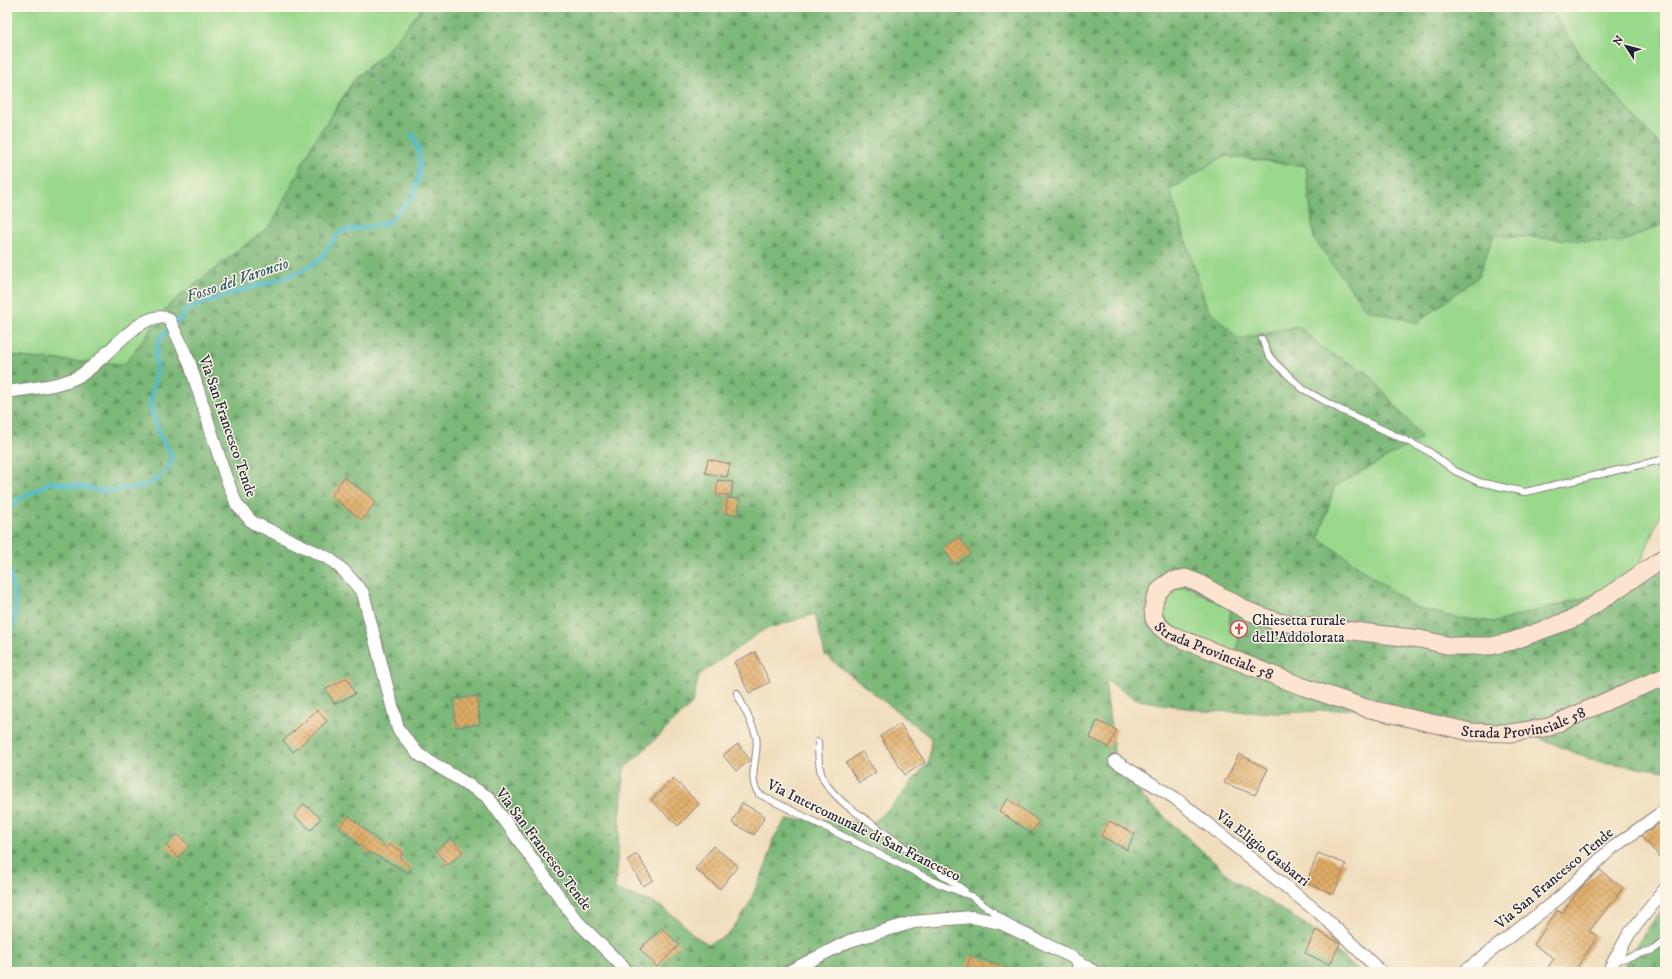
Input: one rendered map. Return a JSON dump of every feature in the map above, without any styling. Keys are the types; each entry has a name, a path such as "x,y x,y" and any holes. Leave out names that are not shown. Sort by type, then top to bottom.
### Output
{"street":[{"name":"Via San Francesco Tende","path":"7,392 70,380 90,369 130,331 141,324 153,318 162,316 169,319 189,361 225,476 237,505 252,522 330,559 349,576 363,593 398,729 418,754 488,797 576,920 628,972"},
{"name":"Strada Provinciale 58","path":"1665,557 1575,618 1513,641 1491,646 1451,646 1420,639 1278,622 1248,611 1198,583 1185,578 1171,581 1159,591 1153,609 1154,619 1160,628 1169,634 1272,674 1366,708 1470,732 1510,733 1549,727 1627,692 1665,677"},
{"name":"Via Eligio Gasbarri","path":"1115,761 1175,798 1324,916 1381,972"},
{"name":"Via San Francesco Tende","path":"1464,972 1560,898 1611,849 1665,810"},
{"path":"1611,967 1629,934 1665,889"},
{"path":"788,972 849,941 914,922 972,917 1001,923 1025,935 1076,967 1094,972"},
{"path":"799,972 816,958"}],"lane":[{"path":"1262,339 1268,354 1275,363 1303,389 1339,409 1428,451 1455,471 1479,482 1525,492 1665,459"},
{"name":"Via Intercomunale di San Francesco","path":"737,693 756,736 757,753 754,780 759,794 939,884 971,896 1025,935"},
{"path":"818,742 818,764 823,779 831,791 846,805 971,896"},
{"path":"1611,967 1653,950 1665,941"}],"green space":[{"path":"7,7 423,7 387,51 355,78 312,145 272,224 170,304 125,365 28,358 7,355"},
{"path":"423,7 1549,7 1583,59 1665,151 1665,223 1620,243 1494,235 1478,277 1417,323 1366,309 1314,239 1306,166 1224,156 1170,190 1207,308 1239,339 1298,326 1325,350 1368,373 1422,438 1334,487 1319,538 1414,607 1456,618 1496,622 1583,598 1623,584 1665,557 1665,771 1595,761 1522,731 1366,708 1283,713 1204,711 1139,700 1105,680 1115,761 1143,797 1234,880 1308,926 1360,972 488,972 486,968 459,969 460,972 7,972 7,355 28,358 125,364 170,304 272,224 312,145 356,78 387,51","holes":["1190,586 1231,609 1229,631 1239,638 1236,653 1202,641 1166,620 1161,611 1164,597 1174,590","815,614 825,655 931,738 929,761 893,805 871,824 816,819 786,820 773,839 767,863 745,912 728,935 708,944 695,936 678,919 656,904 615,889 624,769 692,704 699,675 763,630"]},
{"path":"1549,7 1665,7 1665,151 1583,59"},
{"path":"1224,156 1306,166 1314,239 1366,309 1478,277 1494,235 1620,243 1665,223 1665,503 1635,576 1623,584 1583,598 1496,622 1456,618 1414,607 1319,538 1334,487 1421,438 1368,373 1325,350 1298,326 1239,340 1207,308 1170,190"},
{"path":"1183,585 1231,609 1229,631 1240,638 1236,654 1190,636 1168,622 1162,614 1162,601 1169,592"},
{"path":"1665,904 1665,972 1621,972 1632,951"}],"building":[{"path":"708,459 730,464 727,477 705,473"},
{"path":"344,477 376,501 362,520 331,496"},
{"path":"718,480 733,482 731,496 716,494"},
{"path":"727,498 740,499 738,515 726,514"},
{"path":"959,537 971,554 955,565 943,548"},
{"path":"755,652 770,682 749,693 734,662"},
{"path":"347,678 355,694 334,704 326,689"},
{"path":"477,696 480,724 456,727 453,699"},
{"path":"317,710 327,721 293,752 283,741"},
{"path":"1097,721 1117,730 1109,747 1090,738"},
{"path":"900,724 925,762 905,775 880,736"},
{"path":"738,744 750,760 736,771 723,755"},
{"path":"862,752 876,772 859,783 846,763"},
{"path":"1239,754 1268,769 1255,795 1224,783"},
{"path":"673,778 699,804 678,826 651,800"},
{"path":"1008,799 1039,821 1031,833 999,811"},
{"path":"742,803 765,816 754,835 732,823"},
{"path":"304,804 321,818 311,830 294,816"},
{"path":"349,816 387,848 389,844 403,852 400,858 411,868 408,873 372,853 370,854 339,828"},
{"path":"1665,819 1665,862 1641,836"},
{"path":"1109,821 1135,834 1127,850 1101,836"},
{"path":"177,834 189,846 178,858 166,846"},
{"path":"451,838 463,852 448,865 436,850"},
{"path":"713,846 738,866 720,889 695,869"},
{"path":"1318,853 1346,864 1334,894 1306,883"},
{"path":"637,854 653,880 643,886 627,860"},
{"path":"1600,870 1623,888 1589,931 1598,936 1574,972 1545,972 1554,958 1534,945 1557,910 1562,913 1582,886"},
{"path":"662,928 679,945 657,967 640,949"},
{"path":"1316,930 1340,943 1330,965 1305,953"},
{"path":"971,955 1014,970 1014,972 965,972"}],"waterway":[{"name":"Fosso del Varoncio","path":"7,513 14,502 51,482 106,491 143,486 156,480 168,468 172,457 159,433 150,405 157,368 155,354 160,338 181,318 187,309 229,294 287,277 307,268 319,260 339,233 344,230 370,227 389,222 413,197 419,176 419,151 412,134"},
{"name":"Fosso del Varoncio","path":"7,562 15,602 14,622 12,631 7,640"}],"place":[{"name":"Chiesetta rurale dell'Addolorata","path":"1239,629"}]}
